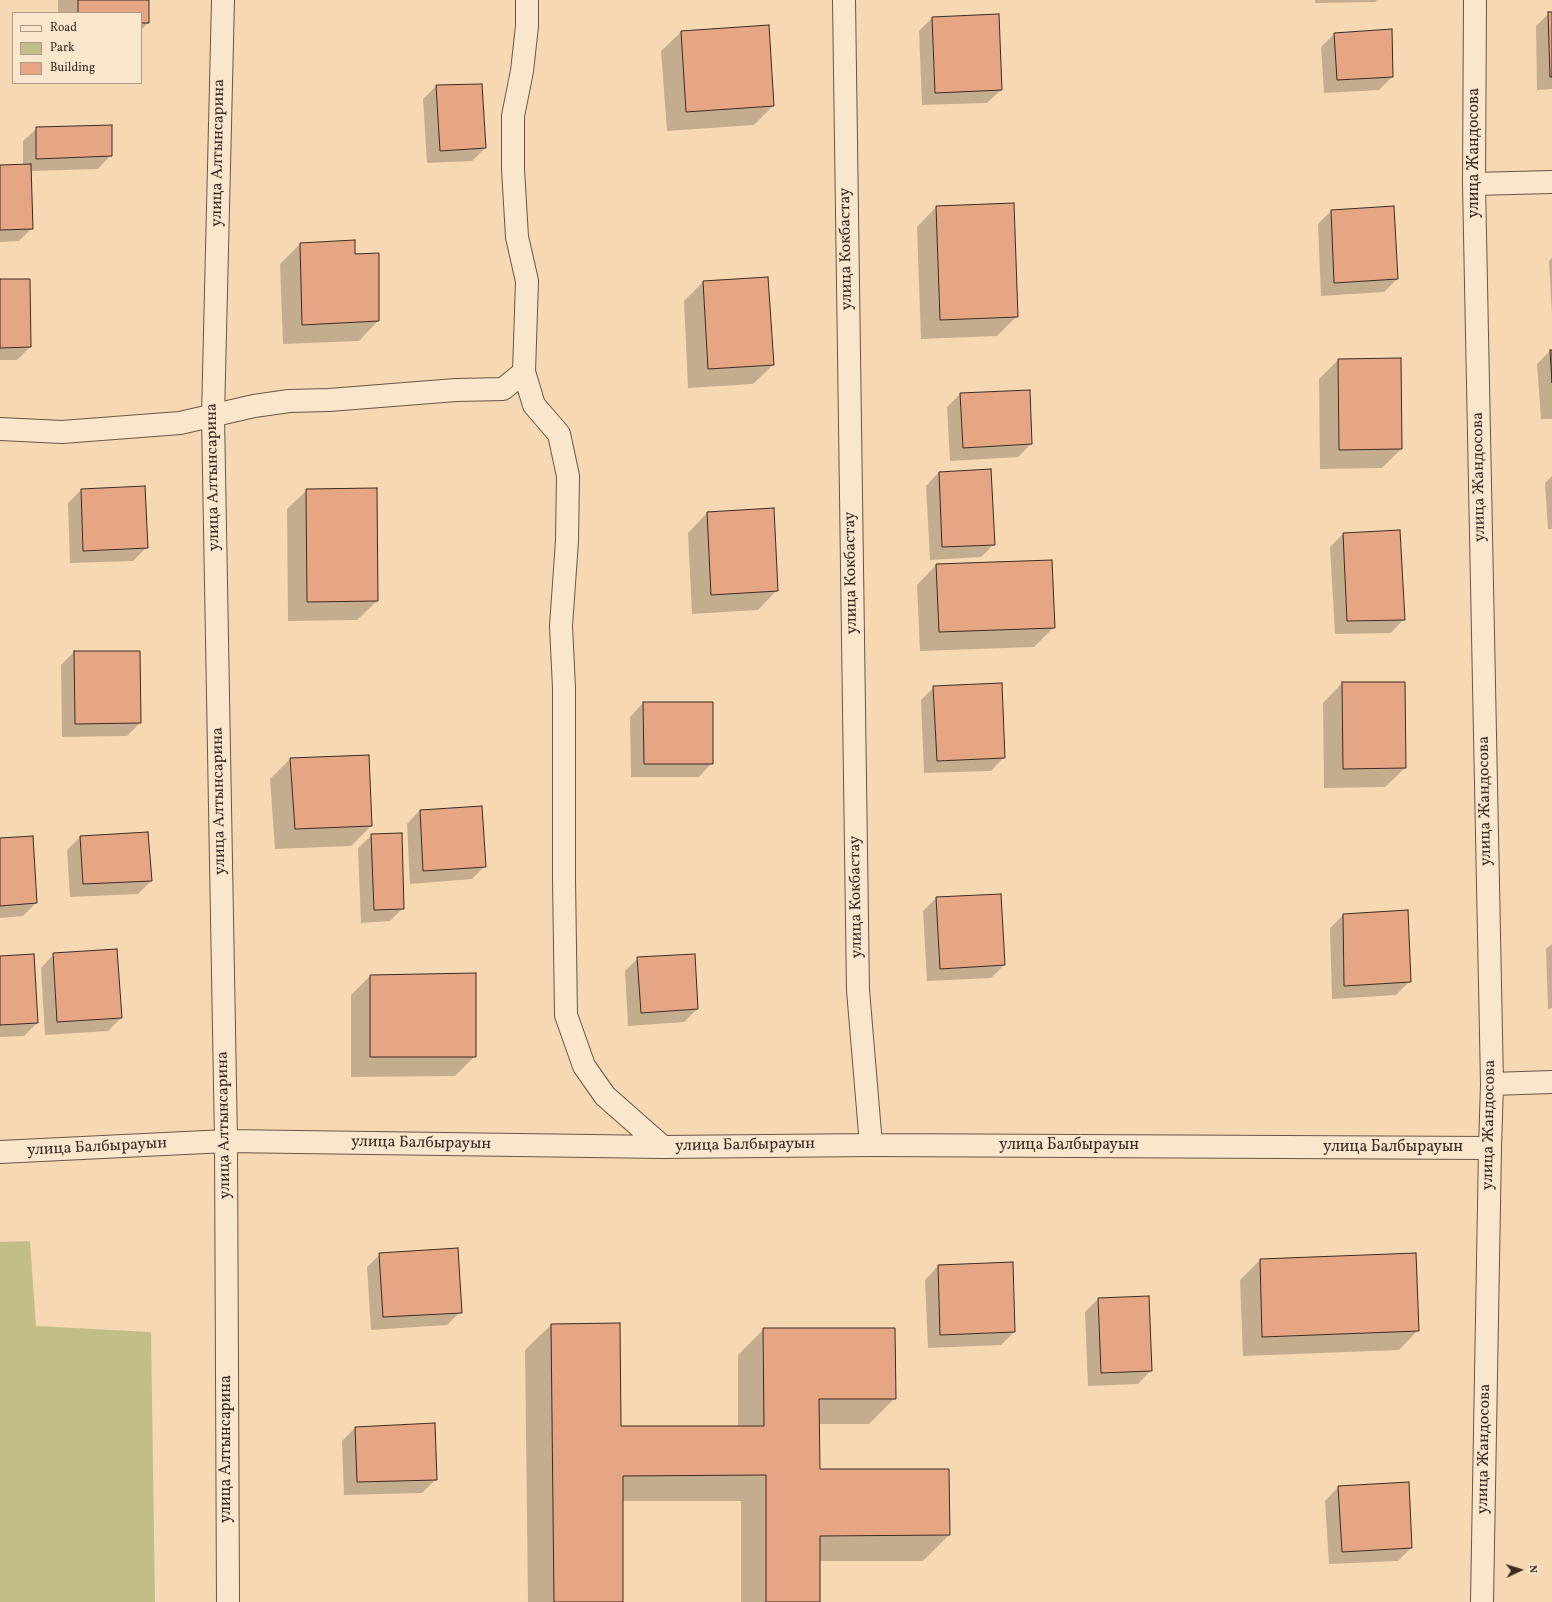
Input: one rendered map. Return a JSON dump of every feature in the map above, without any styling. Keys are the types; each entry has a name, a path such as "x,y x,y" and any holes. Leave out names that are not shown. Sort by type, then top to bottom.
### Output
{"street":[{"name":"улица Алтынсарина","path":"223,0 213,416 226,1141 228,1602"},
{"path":"527,0 527,26 522,71 513,116 513,169 516,237 527,281 524,372 534,405 559,434 568,476 567,541 561,626 564,688 566,1015 584,1066 604,1096 663,1147"},
{"name":"улица Кокбастау","path":"844,0 858,982 871,1145"},
{"name":"улица Жандосова","path":"1475,0 1474,184 1492,1084 1482,1602"},
{"path":"1474,184 1552,182"},
{"path":"0,428 62,432 180,423 254,406 289,401 328,400 456,390 503,390 524,372"},
{"path":"1492,1084 1552,1082"},
{"name":"улица Балбырауын","path":"0,1152 226,1141 663,1147 871,1145 1490,1148"}],"green space":[{"path":"30,1241 36,1326 151,1332 155,1602 0,1602 0,1242"}],"building":[{"path":"78,0 149,0 149,23 142,23 142,12 78,12"},
{"path":"1548,12 1552,12 1552,77 1550,77"},
{"path":"999,14 1002,90 935,93 932,17"},
{"path":"769,25 774,106 686,112 681,31"},
{"path":"1392,29 1393,77 1337,80 1334,33"},
{"path":"482,84 486,148 440,151 436,85"},
{"path":"112,125 112,156 36,159 36,127"},
{"path":"31,164 33,229 0,230 0,165"},
{"path":"1014,203 1018,317 940,320 936,206"},
{"path":"1394,206 1398,279 1334,283 1331,210"},
{"path":"355,240 355,254 379,253 379,321 302,325 300,243"},
{"path":"768,277 774,365 708,369 703,281"},
{"path":"0,279 30,279 31,347 0,348"},
{"path":"1550,350 1552,350 1552,383"},
{"path":"1401,358 1402,449 1339,450 1338,359"},
{"path":"1030,390 1032,444 963,448 960,393"},
{"path":"991,469 995,545 942,547 939,472"},
{"path":"145,486 148,548 83,551 81,489"},
{"path":"377,488 378,601 307,602 306,489"},
{"path":"774,508 778,591 711,595 707,512"},
{"path":"1400,530 1405,620 1347,621 1343,533"},
{"path":"1052,560 1055,628 939,632 936,564"},
{"path":"74,651 140,651 141,723 75,724"},
{"path":"1342,682 1405,682 1406,768 1343,769"},
{"path":"1002,683 1005,758 937,761 933,686"},
{"path":"643,702 713,702 713,764 644,764"},
{"path":"369,755 372,826 295,829 290,758"},
{"path":"482,806 486,867 423,871 420,810"},
{"path":"148,832 152,881 83,884 80,836"},
{"path":"402,833 404,909 374,910 371,834"},
{"path":"33,836 37,903 0,906 0,838"},
{"path":"1001,894 1005,965 940,969 936,897"},
{"path":"1408,910 1411,982 1344,986 1343,914"},
{"path":"117,949 122,1018 57,1022 53,953"},
{"path":"34,954 38,1023 0,1025 0,956"},
{"path":"695,954 698,1009 641,1013 637,957"},
{"path":"476,973 476,1057 370,1057 370,975"},
{"path":"458,1248 462,1313 383,1317 379,1253"},
{"path":"1416,1253 1419,1331 1262,1337 1260,1259"},
{"path":"1013,1262 1015,1332 940,1335 938,1265"},
{"path":"1149,1296 1152,1371 1101,1373 1098,1298"},
{"path":"620,1323 621,1426 764,1426 763,1328 895,1328 896,1399 819,1399 820,1469 949,1469 950,1535 820,1536 820,1602 766,1602 766,1475 623,1476 623,1602 554,1602 551,1324"},
{"path":"435,1423 437,1480 357,1482 355,1427"},
{"path":"1409,1482 1412,1548 1342,1552 1338,1486"}]}
